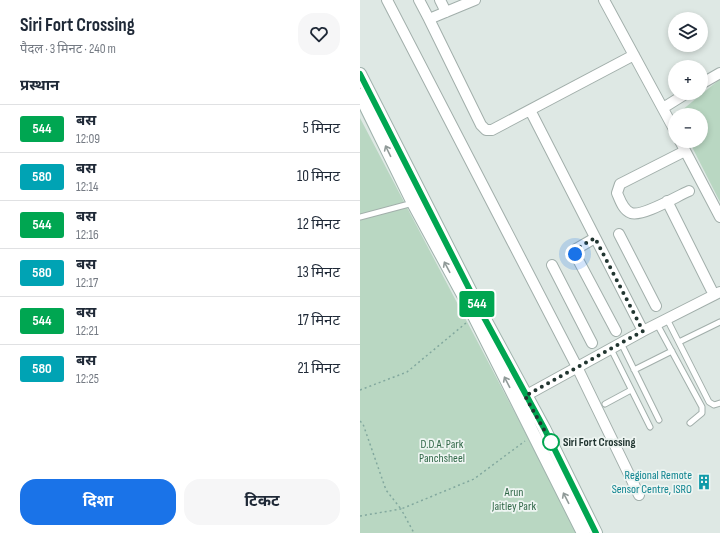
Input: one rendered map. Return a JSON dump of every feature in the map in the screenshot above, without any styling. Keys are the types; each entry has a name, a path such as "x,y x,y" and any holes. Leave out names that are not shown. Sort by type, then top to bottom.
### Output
{"street":[{"path":"387,0 577,367 639,495"},
{"path":"419,0 482,125 486,130 492,130 634,55"},
{"path":"440,0 446,12"},
{"path":"604,0 668,119"},
{"path":"429,19 469,1"},
{"path":"708,80 720,73"},
{"path":"360,74 367,107 413,204 470,308 583,533"},
{"path":"360,95 544,428 596,533"},
{"path":"662,108 675,100"},
{"path":"530,110 643,331"},
{"path":"684,148 720,217"},
{"path":"685,151 620,184 617,193 624,208 631,213 640,214 689,190"},
{"path":"525,396 643,331 717,294 667,201"},
{"path":"619,234 656,306"},
{"path":"595,238 576,249 575,254 616,331"},
{"path":"552,265 592,343"}],"lane":[{"path":"360,217 413,204"},
{"path":"667,319 710,402 714,405 720,403"},
{"path":"679,342 720,322"},
{"path":"657,324 702,407 702,413 690,423"},
{"path":"621,344 659,420"},
{"path":"611,349 650,427"},
{"path":"634,370 672,351"},
{"path":"605,404 631,390"}],"path":[{"path":"360,390 407,372 467,322"},
{"path":"360,421 363,424 386,490 401,509 414,533"},
{"path":"360,516 401,509 474,479 528,439"}],"green space":[{"path":"720,79 720,202 693,148 708,148 708,108 685,108 694,100 708,100 708,89"},
{"name":"D.D.A. Park Panchsheel","path":"360,118 578,533 360,533"}],"bus line":[{"name":"544","path":"360,74 480,310 525,396 544,428 596,533"}],"place":[{"name":"Siri Fort Crossing","path":"551,442"},
{"name":"Regional Remote Sensor Centre, ISRO","path":"704,482"}],"route":[{"path":"551,442 525,396 643,331 595,238 576,249 575,254"}],"park label":[{"name":"Arun Jaitley Park","path":"514,499"}]}
